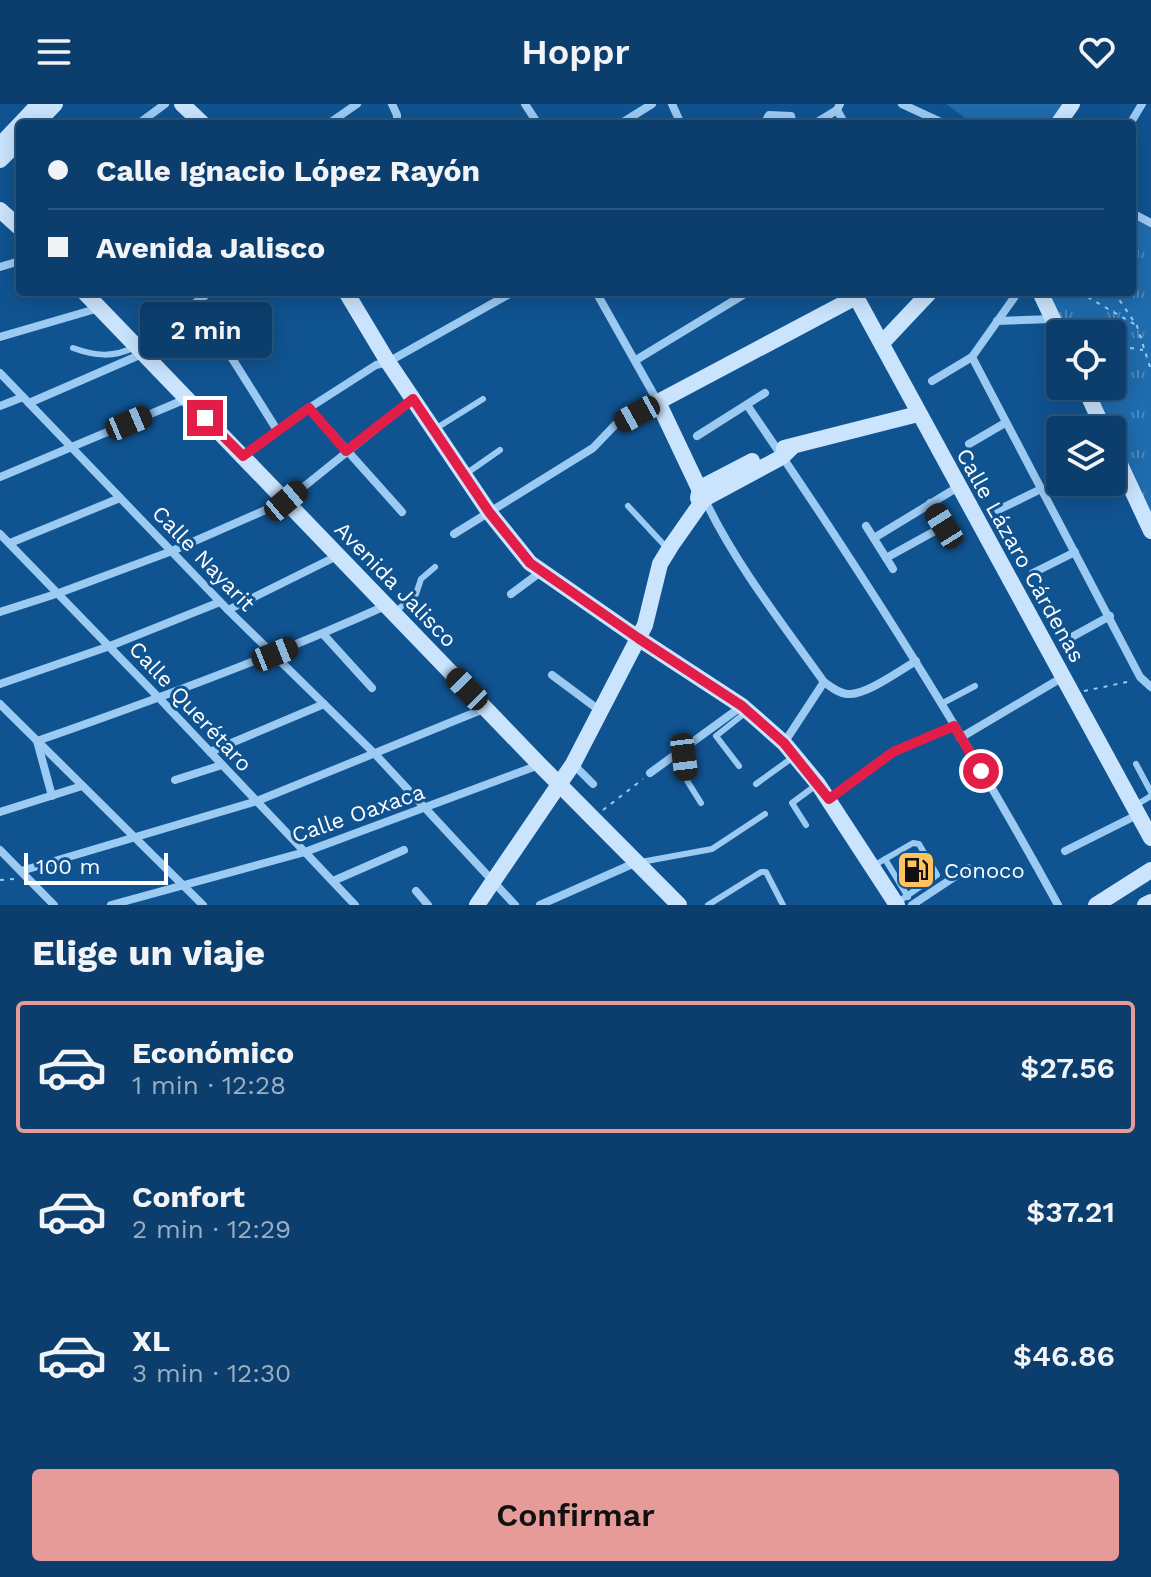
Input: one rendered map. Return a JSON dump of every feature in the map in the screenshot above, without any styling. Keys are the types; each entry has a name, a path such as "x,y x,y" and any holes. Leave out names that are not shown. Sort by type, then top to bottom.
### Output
{"main road":[{"path":"24,120 39,104"},
{"path":"40,120 55,104"},
{"path":"182,104 199,120"},
{"path":"0,145 16,128"},
{"path":"0,160 16,144"},
{"path":"0,210 16,224"},
{"name":"Avenida Jalisco","path":"88,296 679,905"},
{"path":"348,296 388,362 489,512 530,563 745,708 790,750 818,784 879,863 901,903"},
{"path":"702,494 658,402 851,296"},
{"name":"Calle Lázaro Cárdenas","path":"856,296 1151,838"},
{"path":"882,343 926,296"},
{"path":"1042,296 1053,320"},
{"path":"477,905 573,764 645,625 660,564 695,515 702,494 784,451 918,414"},
{"path":"1126,477 1151,531"},
{"path":"1096,905 1113,898 1151,870"},
{"path":"1145,905 1151,902"}],"street":[{"path":"143,120 165,104"},
{"path":"334,120 357,104"},
{"path":"626,120 652,104"},
{"path":"902,104 936,120"},
{"path":"820,120 838,107"},
{"path":"766,120 773,114 791,116 792,120"},
{"path":"0,406 26,400 140,350 204,296"},
{"path":"243,456 376,365 388,362 506,296"},
{"path":"454,534 593,448 615,425 658,402 598,296"},
{"path":"636,360 741,296"},
{"path":"932,381 972,357 1015,296"},
{"path":"190,306 225,346 277,430"},
{"path":"0,337 99,308"},
{"path":"997,321 1046,325"},
{"path":"972,357 1140,677 1151,687"},
{"name":"Calle Nayarit","path":"0,373 220,602 375,754 515,905"},
{"path":"697,436 765,393"},
{"path":"0,477 187,398"},
{"path":"0,612 172,551 286,501 413,399"},
{"path":"747,405 784,451 916,661 1058,905"},
{"path":"309,408 402,512"},
{"path":"969,444 1005,423"},
{"path":"874,538 958,487"},
{"path":"998,510 1041,489"},
{"path":"702,494 721,534 824,682 844,694 861,692 916,661"},
{"path":"10,543 120,498"},
{"path":"930,503 955,542"},
{"path":"866,526 893,569"},
{"path":"886,558 944,526"},
{"name":"Calle Querétaro","path":"0,534 355,905"},
{"path":"1033,573 1075,552"},
{"path":"228,610 337,556"},
{"path":"511,594 542,571"},
{"path":"0,684 110,646 220,602"},
{"path":"37,741 160,699 390,610"},
{"path":"1070,638 1110,616"},
{"path":"323,634 372,688"},
{"path":"552,675 599,710"},
{"path":"960,738 1064,677"},
{"path":"790,750 824,682"},
{"path":"0,704 203,905"},
{"path":"210,752 324,704"},
{"path":"24,874 134,837 257,801 486,708"},
{"path":"650,773 745,708"},
{"path":"829,799 893,752 954,726"},
{"path":"37,741 52,796"},
{"path":"573,764 593,784"},
{"path":"175,780 222,765"},
{"name":"Calle Oaxaca","path":"111,905 305,852 540,765"},
{"path":"0,812 82,786"},
{"path":"1065,851 1135,811"},
{"path":"0,850 54,905"},
{"path":"333,881 404,850"},
{"path":"540,905 638,862"},
{"path":"901,903 968,868"},
{"path":"416,891 428,905"}],"lane":[{"path":"73,348 103,356 140,350"},
{"path":"434,429 483,399"},
{"path":"465,474 500,450"},
{"path":"628,506 668,550"},
{"path":"390,610 416,594 421,579 435,567"},
{"path":"941,704 975,686"},
{"path":"739,766 716,736 745,708"},
{"path":"683,750 686,779 701,803"},
{"path":"756,784 790,750"},
{"path":"1135,811 1151,794 1136,764"},
{"path":"806,825 792,803 818,784"},
{"path":"638,862 712,849 765,814"},
{"path":"879,863 916,843 936,871 935,878 901,903"},
{"path":"708,905 766,872 783,905"}],"path":[{"path":"1086,296 1137,326"},
{"path":"1117,296 1137,326 1151,370"},
{"path":"1126,350 1145,350"},
{"path":"1072,693 1120,685 1140,677"},
{"path":"593,818 650,773"},
{"path":"0,880 24,874"}],"green space":[{"path":"946,104 1072,104 1061,120 968,120"},
{"path":"1136,215 1151,223 1151,531 1126,477 1126,416 1098,416 1090,400 1126,400 1126,320 1053,320 1042,296 1136,296"}],"building":[{"name":"Conoco","path":"919,852 934,873 912,887 898,866"}],"place":[{"name":"Conoco","path":"916,870"}],"route":[{"path":"205,418 243,456 309,408 346,451 413,399 489,512 530,563 742,706 784,743 829,799 893,752 954,726 981,771"}]}
